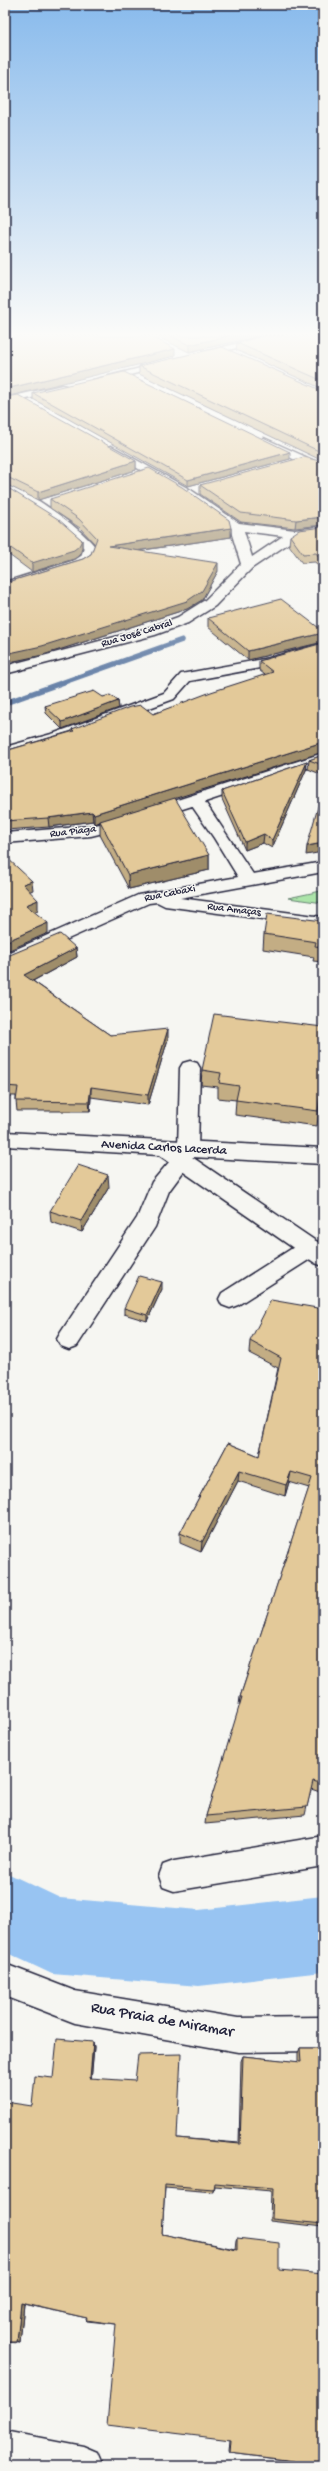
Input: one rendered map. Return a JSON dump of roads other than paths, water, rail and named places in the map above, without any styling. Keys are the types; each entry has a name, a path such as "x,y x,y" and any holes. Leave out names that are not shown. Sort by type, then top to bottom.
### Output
{"street":[{"path":"116,451 187,492 236,526 295,534 323,530"},
{"path":"286,451 314,465 323,466"},
{"path":"289,464 304,460"},
{"path":"136,476 150,471"},
{"path":"5,487 86,541 90,548 90,554 79,563 5,586"},
{"path":"187,492 202,488"},
{"path":"35,507 50,502"},
{"path":"236,526 248,565"},
{"name":"Rua José Cabral","path":"5,670 150,632 183,620 210,603 248,565 295,534"},
{"path":"5,752 60,736 169,696 176,691 180,681 186,677 271,662 323,647"},
{"name":"Rua Piaga","path":"5,838 91,831 196,801 323,758"},
{"path":"196,801 222,837 248,880"},
{"name":"Rua Cabaxi","path":"5,962 144,899 323,867"},
{"name":"Rua Amaças","path":"144,899 323,922"},
{"path":"69,1339 147,1221 160,1188 179,1153 190,1068"},
{"name":"Avenida Carlos Lacerda","path":"5,1139 179,1153 323,1156"},
{"path":"179,1153 316,1253 230,1299"},
{"path":"174,1876 323,1852"},
{"name":"Rua Praia de Miramar","path":"5,1980 75,2006 238,2035 323,2034"},
{"path":"5,2450 83,2466"}],"waterway":[{"path":"5,703 182,640"},
{"path":"5,1910 52,1936 199,1948 323,1934"}]}
